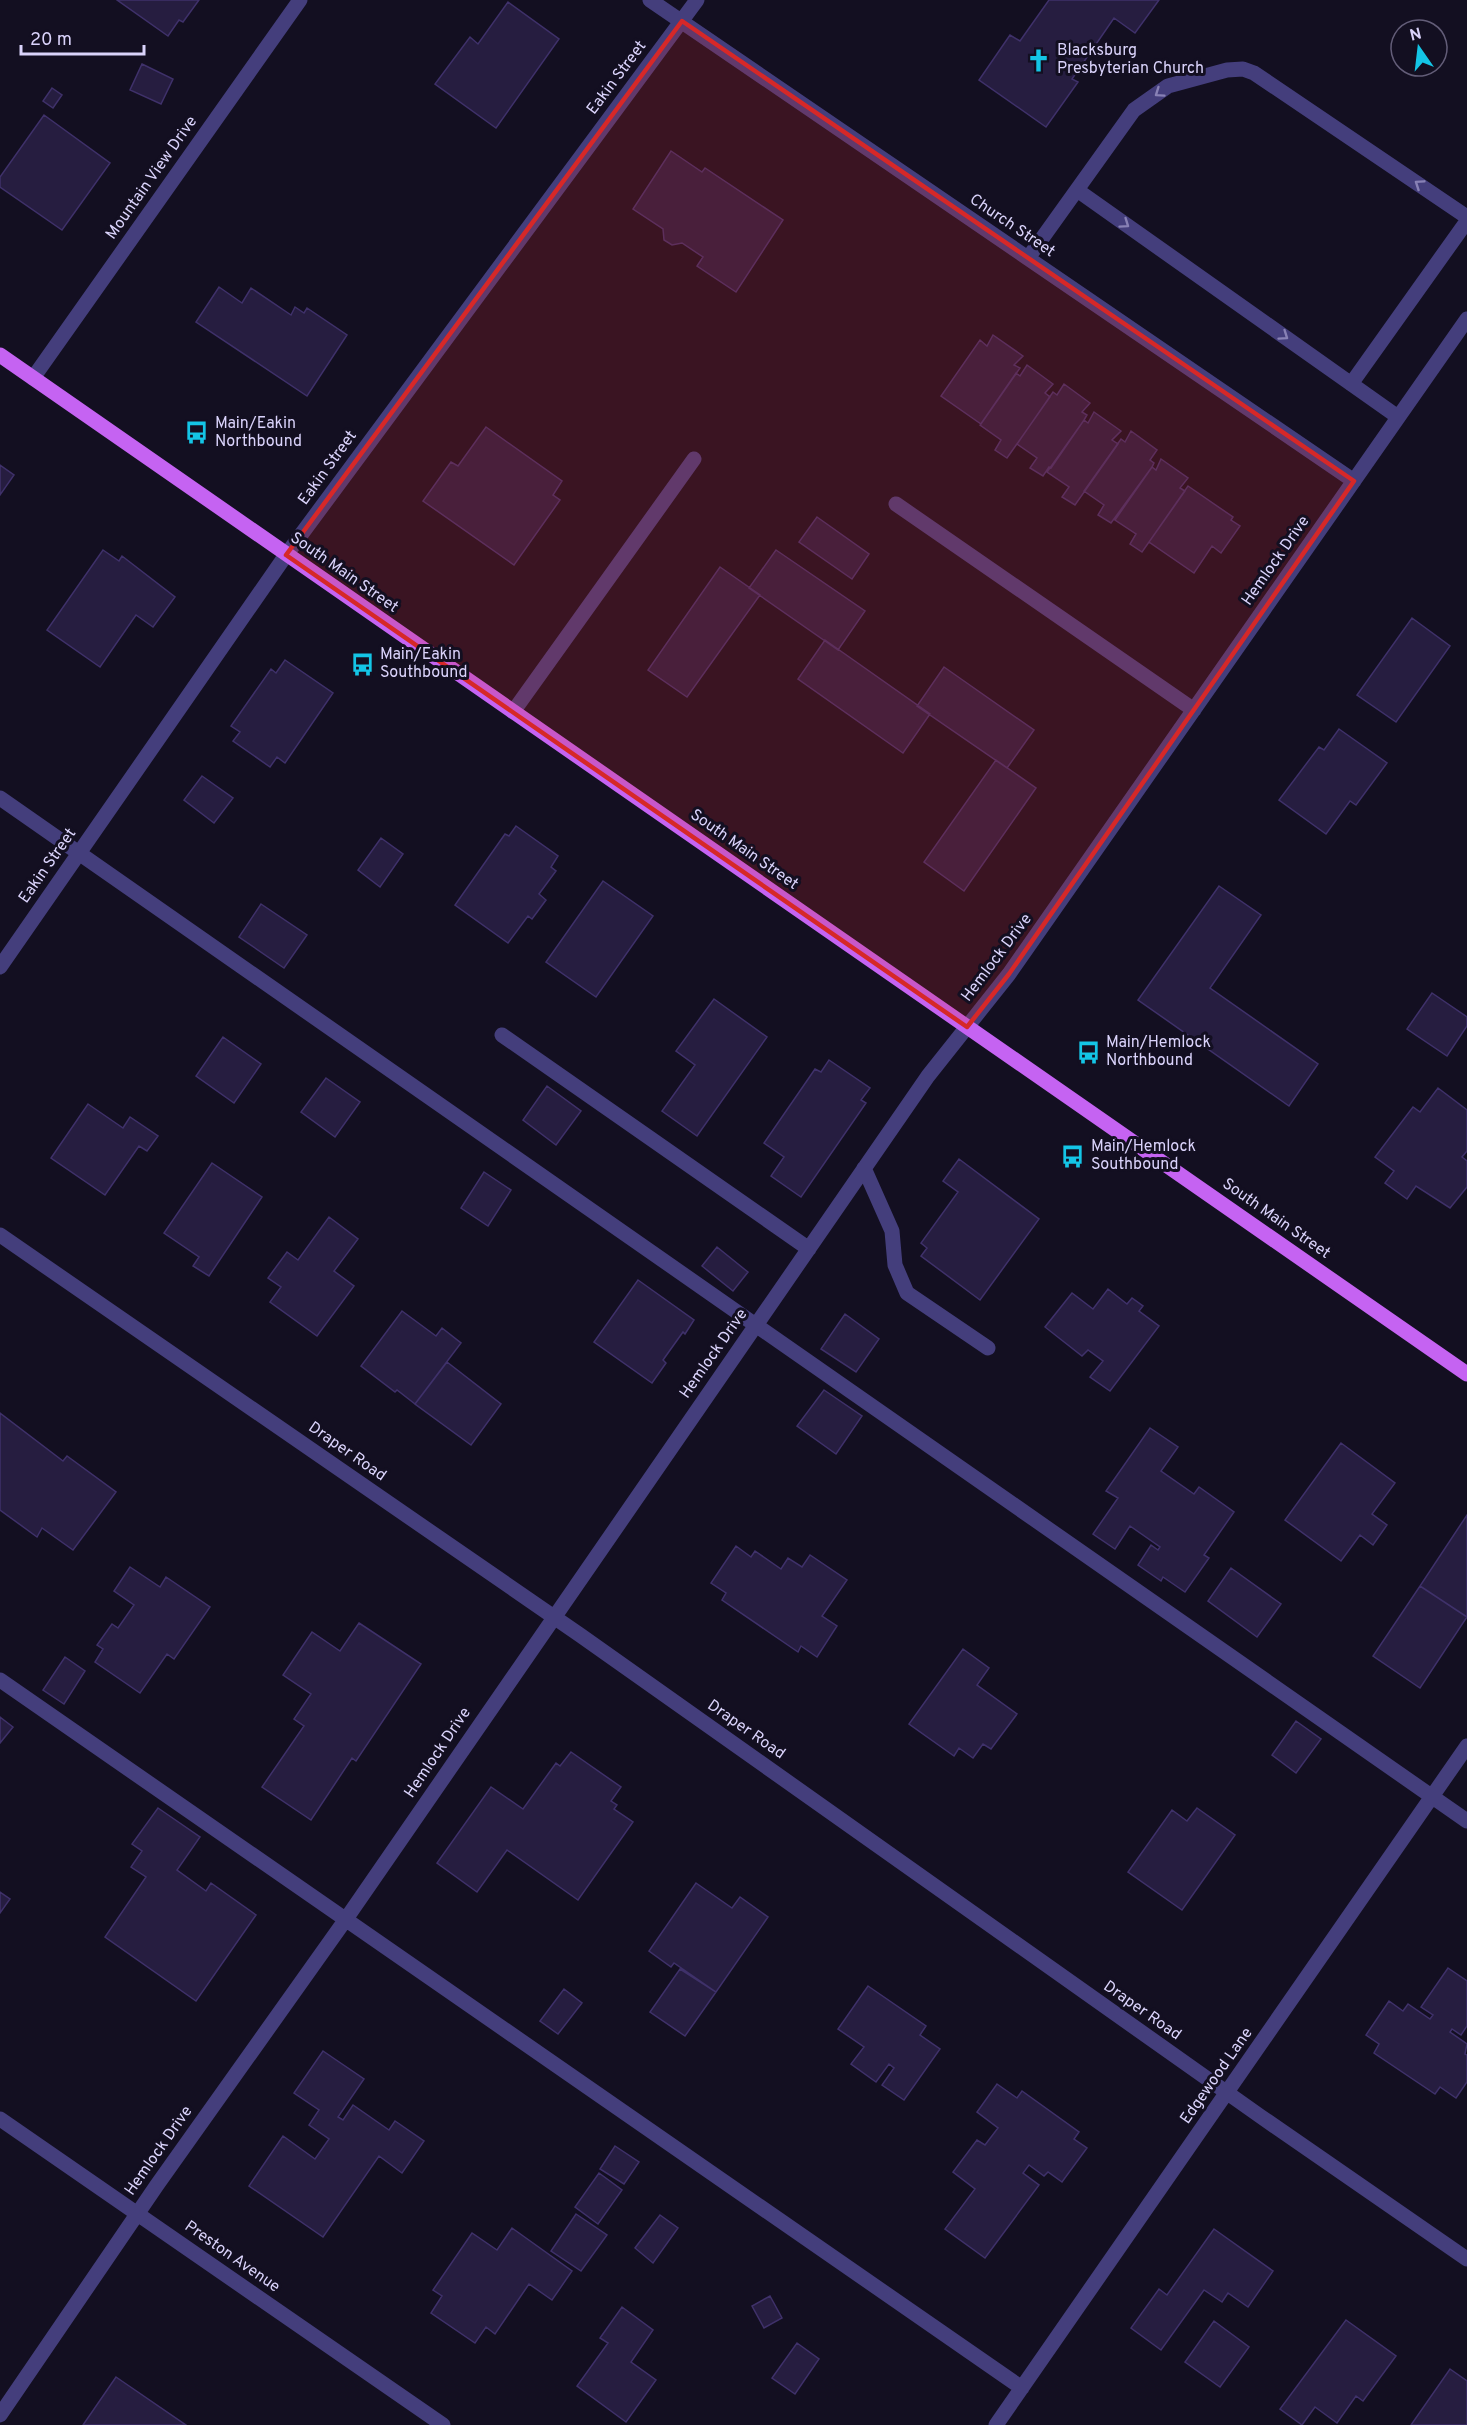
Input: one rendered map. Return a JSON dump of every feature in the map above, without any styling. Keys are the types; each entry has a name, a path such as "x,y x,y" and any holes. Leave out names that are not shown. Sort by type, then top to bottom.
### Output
{"main road":[{"name":"South Main Street","path":"0,355 1467,1374"}],"street":[{"name":"Mountain View Drive","path":"33,378 300,0"},
{"name":"Church Street","path":"650,0 1354,481"},
{"name":"Eakin Street","path":"0,967 286,555 697,0"},
{"path":"1028,258 1134,110 1168,86 1227,70 1243,69 1254,73 1467,219 1351,384"},
{"path":"1077,190 1398,417"},
{"name":"Hemlock Drive","path":"0,2415 137,2214 346,1919 928,1076 1009,974 1467,319"},
{"path":"513,712 694,459"},
{"path":"896,504 1194,710"},
{"path":"0,798 1467,1821"},
{"path":"502,1035 809,1249"},
{"path":"864,1168 892,1231 895,1265 907,1293 988,1348"},
{"name":"Draper Road","path":"0,1235 554,1617 1227,2093 1467,2259"},
{"path":"0,1680 1022,2388"},
{"name":"Edgewood Lane","path":"996,2425 1467,1746"},
{"name":"Preston Avenue","path":"0,2119 443,2425"}],"highlighted area":[{"path":"682,21 1354,481 1009,974 967,1027 286,555"}],"building":[{"path":"117,0 199,0 183,22 179,20 168,36"},
{"name":"Blacksburg Presbyterian Church","path":"1049,0 1159,0 1135,33 1114,18 1072,79 1078,82 1046,127 979,80 1010,35 1020,41"},
{"path":"508,2 559,39 496,128 435,84 470,37 478,44"},
{"path":"142,64 173,79 161,104 130,90"},
{"path":"52,88 62,95 53,108 43,101"},
{"path":"44,115 110,163 62,230 0,187 0,177"},
{"path":"671,151 702,172 705,168 783,220 736,292 697,266 703,257 682,243 672,245 664,240 663,229 633,209"},
{"path":"219,287 242,303 251,288 291,315 295,307 304,313 307,308 347,335 307,396 196,322"},
{"path":"993,335 1023,356 1014,365 1020,368 981,424 941,396 980,340 987,346"},
{"path":"1027,365 1053,384 1045,393 1050,397 1007,458 995,450 1001,440 980,425 1016,373 1020,376"},
{"path":"1064,384 1090,403 1082,412 1087,415 1084,420 1043,476 1030,468 1037,458 1017,444 1053,392 1057,395"},
{"path":"1094,412 1121,431 1112,440 1118,444 1075,505 1062,497 1069,487 1047,472 1084,420 1088,423"},
{"path":"486,427 562,481 553,495 560,500 514,565 423,501 451,462 458,466"},
{"path":"1131,431 1157,450 1150,460 1154,463 1152,467 1111,523 1098,515 1104,505 1084,491 1121,439 1125,442"},
{"path":"1161,459 1188,478 1180,488 1185,491 1142,552 1130,544 1136,534 1115,520 1152,467 1156,470"},
{"path":"0,465 14,475 0,495"},
{"path":"1188,486 1233,517 1231,520 1240,526 1221,553 1212,546 1194,573 1149,542"},
{"path":"817,517 869,554 852,579 799,542"},
{"path":"103,550 119,561 122,556 175,597 153,627 136,615 100,667 47,630"},
{"path":"776,550 865,611 838,650 749,588"},
{"path":"720,567 760,595 687,697 648,670"},
{"path":"1412,618 1450,646 1396,722 1357,695"},
{"path":"825,640 930,714 903,753 798,679"},
{"path":"285,660 333,693 285,763 277,757 270,767 233,741 240,732 231,726 271,669 276,673"},
{"path":"944,667 1034,730 1007,768 917,706"},
{"path":"1339,729 1387,763 1356,805 1350,801 1326,834 1279,800 1319,747 1324,750"},
{"path":"996,760 1036,788 964,891 924,862"},
{"path":"202,776 233,798 214,823 184,800"},
{"path":"516,826 558,856 551,867 556,871 539,894 546,900 532,919 528,916 508,943 455,905 505,834 509,836"},
{"path":"381,838 403,854 380,887 358,870"},
{"path":"603,881 653,916 596,997 546,962"},
{"path":"1219,886 1261,915 1210,988 1318,1064 1289,1106 1138,1000"},
{"path":"261,904 307,935 284,968 239,937"},
{"path":"1432,993 1467,1017 1467,1026 1447,1056 1407,1029"},
{"path":"714,999 767,1037 697,1136 662,1111 695,1065 676,1051"},
{"path":"223,1037 261,1064 234,1103 196,1076"},
{"path":"829,1060 870,1088 861,1100 866,1103 801,1197 771,1176 784,1157 764,1143 815,1069 821,1072"},
{"path":"326,1078 360,1102 335,1137 301,1112"},
{"path":"547,1086 581,1111 556,1145 523,1120"},
{"path":"1438,1088 1467,1110 1467,1151 1462,1157 1467,1161 1467,1187 1450,1208 1416,1186 1407,1199 1385,1183 1394,1171 1375,1157 1413,1107 1420,1112"},
{"path":"88,1104 123,1128 130,1117 158,1136 147,1151 139,1146 105,1195 51,1158"},
{"path":"959,1159 1039,1219 980,1300 921,1256 927,1248 921,1243 958,1192 943,1181"},
{"path":"212,1163 262,1197 209,1276 193,1266 199,1257 164,1233"},
{"path":"484,1172 511,1190 488,1226 461,1208"},
{"path":"329,1217 358,1239 334,1271 354,1286 317,1336 270,1302 281,1287 268,1278 287,1252 298,1260"},
{"path":"717,1247 748,1272 733,1291 702,1266"},
{"path":"638,1280 694,1320 663,1360 666,1363 652,1383 594,1342"},
{"path":"1108,1289 1127,1304 1132,1298 1143,1306 1139,1311 1159,1326 1110,1391 1090,1377 1103,1361 1088,1350 1082,1356 1045,1327 1072,1293 1093,1309"},
{"path":"402,1311 436,1336 442,1328 461,1343 415,1404 361,1366"},
{"path":"845,1314 879,1339 856,1372 821,1349"},
{"path":"447,1362 501,1404 471,1445 415,1404"},
{"path":"824,1390 862,1416 836,1454 797,1426"},
{"path":"0,1413 63,1461 67,1456 116,1492 73,1550 42,1528 37,1537 0,1510"},
{"path":"1150,1428 1178,1447 1161,1471 1194,1494 1199,1487 1234,1512 1204,1555 1209,1558 1185,1592 1163,1577 1161,1581 1138,1565 1151,1545 1158,1550 1160,1547 1130,1526 1115,1549 1093,1534 1118,1498 1106,1491"},
{"path":"1341,1443 1395,1483 1372,1514 1387,1525 1373,1545 1360,1535 1341,1561 1285,1520"},
{"path":"1467,1515 1467,1617 1420,1586"},
{"path":"736,1546 751,1557 755,1551 781,1569 788,1558 802,1567 810,1555 847,1580 822,1616 837,1626 817,1657 801,1646 798,1652 722,1600 726,1593 711,1583"},
{"path":"130,1567 160,1587 166,1577 210,1607 174,1659 167,1654 140,1693 95,1662 103,1649 97,1645 112,1624 118,1628 134,1605 114,1591"},
{"path":"1231,1568 1281,1604 1257,1637 1208,1601"},
{"path":"1420,1586 1467,1617 1420,1688 1373,1656"},
{"path":"359,1623 421,1664 356,1761 352,1758 311,1820 262,1787 304,1726 294,1719 311,1694 283,1675 312,1632 340,1651"},
{"path":"963,1649 989,1668 977,1685 1017,1714 991,1749 983,1744 973,1758 959,1748 954,1756 909,1724"},
{"path":"65,1657 85,1671 64,1704 43,1690"},
{"path":"0,1717 13,1727 0,1743"},
{"path":"1296,1721 1321,1739 1296,1773 1272,1755"},
{"path":"571,1752 621,1787 611,1801 617,1805 614,1809 633,1822 578,1900 507,1850 477,1892 437,1863 491,1787 523,1809 556,1763 560,1766"},
{"path":"158,1808 200,1837 177,1870 206,1891 211,1883 256,1915 196,2001 105,1937 146,1877 131,1867 142,1851 132,1844"},
{"path":"1197,1808 1235,1835 1182,1910 1128,1872 1172,1810 1187,1821"},
{"path":"696,1883 732,1908 740,1897 768,1917 716,1992 674,1963 671,1967 649,1951"},
{"path":"0,1892 10,1899 0,1913"},
{"path":"1448,1968 1467,1981 1467,2026 1461,2035 1452,2029 1450,2032 1467,2044 1465,2054 1467,2055 1467,2082 1456,2098 1440,2087 1435,2094 1374,2053 1379,2044 1366,2035 1389,2001 1403,2011 1408,2004 1430,2019 1433,2015 1421,2007"},
{"path":"680,1969 716,1992 685,2036 650,2012"},
{"path":"868,1986 926,2026 920,2035 940,2049 904,2100 882,2085 894,2068 889,2064 876,2082 851,2064 864,2047 838,2029"},
{"path":"564,1989 582,2003 558,2034 540,2021"},
{"path":"323,2051 364,2079 338,2117 343,2120 353,2105 389,2130 395,2121 424,2141 402,2173 379,2156 323,2237 249,2186 283,2136 315,2159 329,2139 309,2125 319,2110 294,2093"},
{"path":"997,2084 1017,2098 1022,2091 1079,2132 1074,2139 1087,2148 1062,2182 1048,2172 1044,2176 1029,2165 1023,2173 1039,2185 985,2258 945,2229 975,2189 953,2172 977,2140 985,2145 998,2128 977,2112"},
{"path":"615,2146 639,2162 624,2184 600,2169"},
{"path":"599,2173 622,2190 598,2224 575,2207"},
{"path":"576,2214 607,2235 581,2271 551,2251"},
{"path":"660,2215 678,2228 653,2263 635,2248"},
{"path":"512,2228 572,2271 552,2300 529,2284 495,2334 486,2327 475,2343 431,2313 442,2296 433,2290 472,2233 497,2250"},
{"path":"1214,2229 1273,2271 1248,2307 1228,2293 1222,2302 1204,2290 1161,2350 1131,2328 1159,2289 1167,2295"},
{"path":"770,2296 782,2318 764,2328 752,2306"},
{"path":"622,2307 653,2330 631,2362 656,2380 626,2422 577,2386 608,2343 600,2338"},
{"path":"1346,2320 1396,2356 1363,2401 1356,2396 1337,2423 1315,2407 1302,2425 1280,2409"},
{"path":"1214,2321 1249,2347 1220,2387 1185,2362"},
{"path":"797,2343 819,2359 795,2394 772,2378"},
{"path":"1450,2369 1467,2381 1467,2425 1411,2425"},
{"path":"116,2377 186,2425 83,2425"}],"place":[{"name":"Blacksburg Presbyterian Church","path":"1039,60"},
{"name":"Main/Eakin Northbound","path":"197,433"},
{"name":"Main/Eakin Southbound","path":"362,664"},
{"name":"Main/Hemlock Northbound","path":"1088,1052"},
{"name":"Main/Hemlock Southbound","path":"1073,1156"}]}
